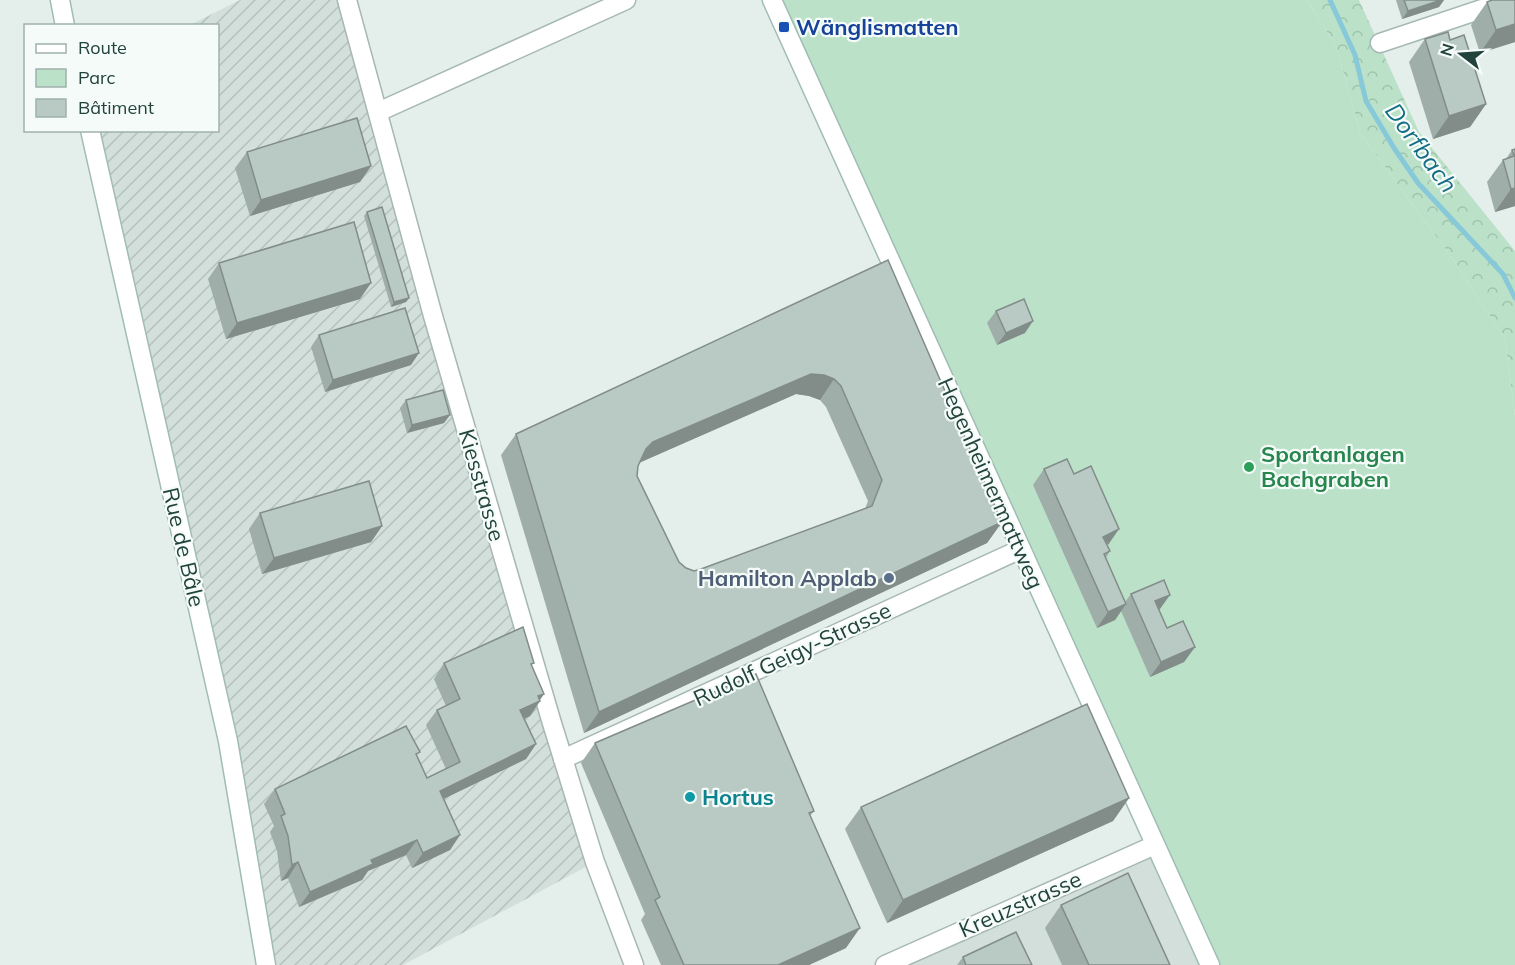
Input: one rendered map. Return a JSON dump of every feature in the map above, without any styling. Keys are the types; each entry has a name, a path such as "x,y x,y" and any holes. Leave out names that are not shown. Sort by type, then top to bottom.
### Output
{"street":[{"path":"60,0 65,24"},
{"name":"Kiesstrasse","path":"348,0 433,316 563,759 595,862 633,965"},
{"path":"378,112 626,0"},
{"name":"Hegenheimermattweg","path":"772,0 1210,965"},
{"path":"1380,43 1509,0"},
{"name":"Rue de Bâle","path":"90,132 228,741 266,965"},
{"name":"Rudolf Geigy-Strasse","path":"563,759 1021,549"},
{"name":"Kreuzstrasse","path":"885,965 1155,844"}],"shaded area":[{"path":"240,0 347,0 595,862 403,965 270,965 81,132 219,132 219,24 192,24"},
{"path":"1155,845 1210,965 885,965"}],"green space":[{"name":"Sportanlagen Bachgraben","path":"772,0 1307,0 1336,46 1360,133 1454,261 1505,339 1515,416 1515,965 1210,965"},
{"path":"1307,0 1359,0 1419,132 1515,251 1515,416 1505,339 1454,261 1360,133 1336,46"}],"building":[{"path":"1404,0 1441,0 1408,11"},
{"path":"1515,0 1515,24 1496,30 1487,2"},
{"path":"1448,32 1450,40 1464,35 1486,104 1449,116 1425,39"},
{"path":"357,118 371,166 261,200 247,152"},
{"path":"1515,149 1515,188 1511,189 1503,160 1514,156 1512,150"},
{"path":"382,207 409,298 394,302 367,212"},
{"path":"354,222 371,283 237,323 219,263"},
{"path":"888,260 1002,522 599,712 516,434","holes":["811,374 834,379 841,386 882,480 872,506 701,569 694,571 686,568 679,562 637,476 638,466 646,449 653,442"]},
{"path":"1024,299 1033,321 1006,333 996,311"},
{"path":"405,308 419,353 333,380 319,335"},
{"path":"443,390 450,415 412,425 406,400"},
{"path":"1067,459 1074,474 1091,466 1119,529 1103,537 1110,551 1104,554 1126,604 1108,612 1044,469"},
{"path":"369,481 382,526 274,558 260,513"},
{"path":"1164,580 1170,595 1155,601 1167,628 1183,621 1195,647 1161,662 1131,594"},
{"path":"523,627 534,663 531,664 544,694 538,696 540,701 520,710 536,744 440,791 460,835 423,853 417,840 371,860 373,864 310,892 298,862 292,865 288,836 281,816 285,814 275,789 406,726 420,752 416,754 427,778 460,762 437,710 460,699 444,663"},
{"path":"756,674 814,811 809,813 860,928 778,965 684,965 655,900 660,897 595,743"},
{"path":"1087,704 1129,798 903,900 861,807"},
{"path":"1128,873 1170,965 1089,965 1061,905"},
{"path":"1016,932 1032,965 966,965 963,957"}],"waterway":[{"name":"Dorfbach","path":"1330,0 1355,55 1366,101 1394,148 1418,183 1503,274 1515,298"}],"place":[{"name":"Wänglismatten","path":"784,27"},
{"name":"Sportanlagen Bachgraben","path":"1249,467"},
{"name":"Hamilton Applab","path":"889,578"},
{"name":"Hortus","path":"690,797"}]}
